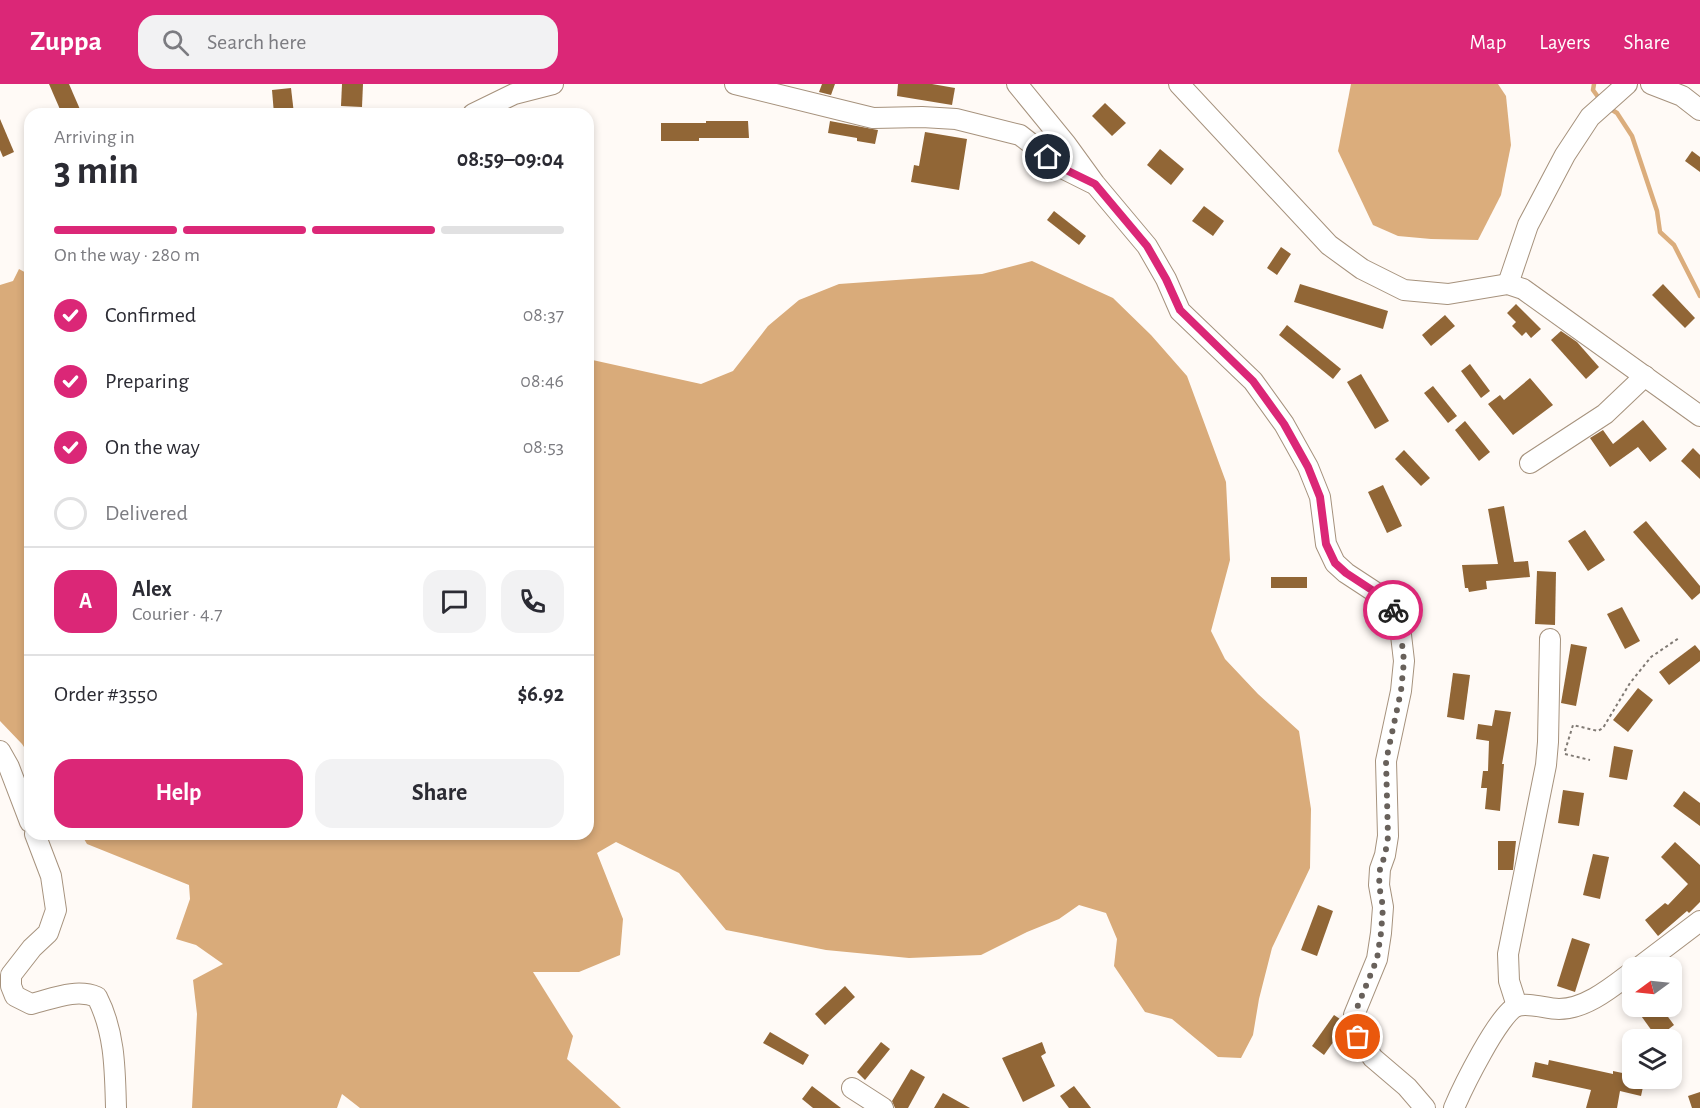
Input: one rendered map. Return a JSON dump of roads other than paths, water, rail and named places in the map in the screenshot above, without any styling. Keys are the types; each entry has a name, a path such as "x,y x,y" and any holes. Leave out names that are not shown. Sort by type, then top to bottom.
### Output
{"street":[{"path":"485,108 514,94 553,84"},
{"path":"735,84 873,118 956,119 1020,135 1062,168 1095,184"},
{"path":"1017,84 1147,246 1180,310 1253,381 1284,424 1308,467 1320,497 1326,544 1335,563 1378,594 1393,609 1401,635 1404,661 1401,691 1386,761 1388,837 1380,869 1379,885 1383,907 1382,924 1377,959 1354,1015 1358,1037 1373,1058 1407,1087 1425,1108"},
{"path":"1179,84 1329,245 1362,269 1404,290 1448,294 1508,284 1523,289 1700,416"},
{"path":"1508,284 1528,225 1565,155 1590,117 1627,84"},
{"path":"1651,84 1682,96 1700,110"},
{"path":"1530,463 1605,414 1645,376"},
{"path":"1517,1006 1509,981 1508,954 1556,754 1550,639"},
{"path":"0,751 9,767 24,806"},
{"path":"37,840 51,876 56,910 48,933 32,948 11,975 11,986 15,996 31,1004 72,993 87,992 97,997 114,1054 116,1108"},
{"path":"1653,957 1700,921"},
{"path":"1454,1108 1490,1039 1517,1006 1560,1009 1575,1006 1605,993 1622,980"},
{"path":"852,1088 883,1108"}],"waterway":[{"path":"1594,84 1593,90 1601,101"},
{"path":"1609,108 1617,113 1632,136 1657,211 1660,232 1674,245 1700,296"}]}
